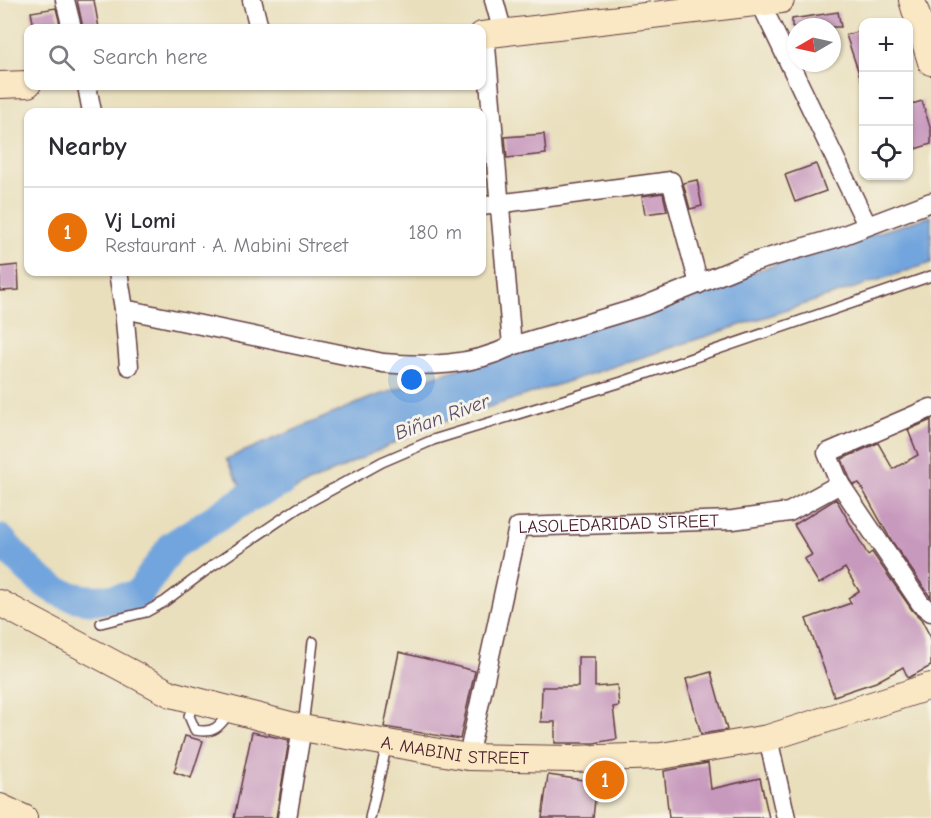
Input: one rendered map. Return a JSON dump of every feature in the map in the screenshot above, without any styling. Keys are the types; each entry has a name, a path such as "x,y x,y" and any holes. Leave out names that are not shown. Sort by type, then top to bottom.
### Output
{"street":[{"path":"65,0 71,24"},
{"path":"252,0 258,24"},
{"path":"494,0 490,35 490,205 512,346"},
{"path":"912,0 931,62"},
{"path":"490,35 657,8 766,1 867,225"},
{"path":"0,85 24,84"},
{"path":"88,90 91,108"},
{"path":"490,205 671,181 699,284"},
{"path":"124,309 383,363 447,364 495,354 512,346 644,306 747,264 836,238 931,202"},
{"path":"119,276 129,366"},
{"path":"931,408 827,453 840,484 921,604 931,612"},
{"name":"LASOLEDARIDAD STREET","path":"468,757 518,527 734,520 789,512 840,484"},
{"name":"A. MABINI STREET","path":"0,603 171,694 302,728 468,757 572,759 661,756 768,738 931,686"},
{"path":"287,818 302,728"},
{"path":"768,738 786,818"},
{"path":"0,807 24,818"}],"lane":[{"path":"101,623 146,612 164,602 290,513 382,462 433,440 622,382 931,276"},
{"path":"302,728 313,642"},
{"path":"370,818 387,743"}],"water":[{"path":"931,216 931,263 428,427 245,513 247,498 226,459 370,398 720,282"}],"building":[{"path":"77,0 94,0 98,24 82,24"},
{"path":"56,8 60,24 33,24 31,12"},
{"path":"838,12 839,18 799,18"},
{"path":"859,31 859,73 846,35"},
{"path":"922,101 931,130 931,144 913,150 913,126 913,104"},
{"path":"544,134 546,154 507,158 505,137"},
{"path":"816,164 826,191 795,202 785,175"},
{"path":"697,180 702,206 690,209 683,183"},
{"path":"663,193 667,211 645,214 642,196"},
{"path":"18,265 19,290 0,291 0,267"},
{"path":"931,420 931,598 891,540 859,483 854,485 850,479 842,459 878,443 893,469 918,455 908,430"},
{"path":"836,499 868,555 872,552 912,610 921,619 931,638 931,666 908,678 903,667 876,682 834,696 806,619 851,603 848,598 859,591 845,568 819,584 804,559 812,555 794,525"},
{"path":"399,652 475,671 460,739 384,727"},
{"path":"578,657 595,657 595,687 617,685 619,706 613,707 617,739 594,743 555,743 555,722 541,722 542,687 578,687"},
{"path":"711,672 727,730 701,734 686,679"},
{"path":"252,732 289,740 276,818 234,818"},
{"path":"185,736 203,741 191,778 174,772"},
{"path":"708,763 711,789 760,778 769,818 669,818 664,771"},
{"path":"548,775 597,782 593,818 542,818"}],"waterway":[{"name":"Biñan River","path":"0,539 31,571 59,592 93,600 138,595 172,546 247,498 282,482"}],"place":[{"name":"Vj Lomi","path":"605,780"}]}
